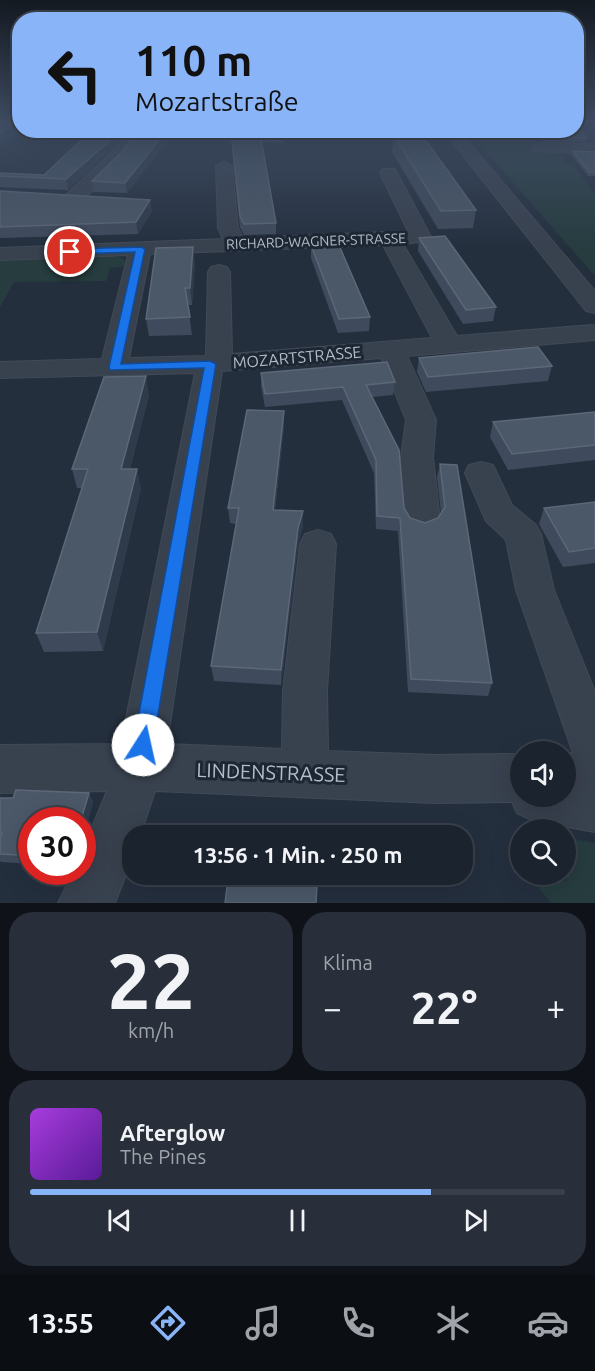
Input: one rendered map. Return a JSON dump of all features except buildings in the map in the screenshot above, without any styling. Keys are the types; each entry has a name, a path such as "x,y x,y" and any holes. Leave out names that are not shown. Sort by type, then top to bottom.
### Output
{"street":[{"path":"74,198 109,164"},
{"path":"478,164 595,306"},
{"path":"224,166 227,219 236,245"},
{"name":"RICHARD-WAGNER-STRASSE","path":"0,254 421,237 389,173"},
{"path":"53,197 98,199"},
{"path":"390,239 448,343"},
{"path":"114,367 141,249"},
{"path":"85,903 97,883 140,767 214,364 219,272"},
{"name":"MOZARTSTRASSE","path":"0,370 214,364 594,328"},
{"path":"390,348 423,428 417,439 422,521"},
{"path":"481,473 498,512 522,534 535,590 595,750"},
{"path":"306,773 305,691 318,544"},
{"name":"LINDENSTRASSE","path":"0,769 140,767 435,779 510,778"},
{"path":"576,777 595,777"},
{"name":"LINDENSTRASSE","path":"435,779 510,792"},
{"path":"576,804 595,807"}],"green space":[{"path":"497,164 573,165 595,194 595,276"},
{"path":"109,255 123,258 127,266 110,268 106,281 14,282 0,307 0,258"},
{"path":"576,840 595,843 595,903 551,903 536,885 576,885"}],"route":[{"path":"70,252 141,249 114,367 210,364 143,745"}]}
